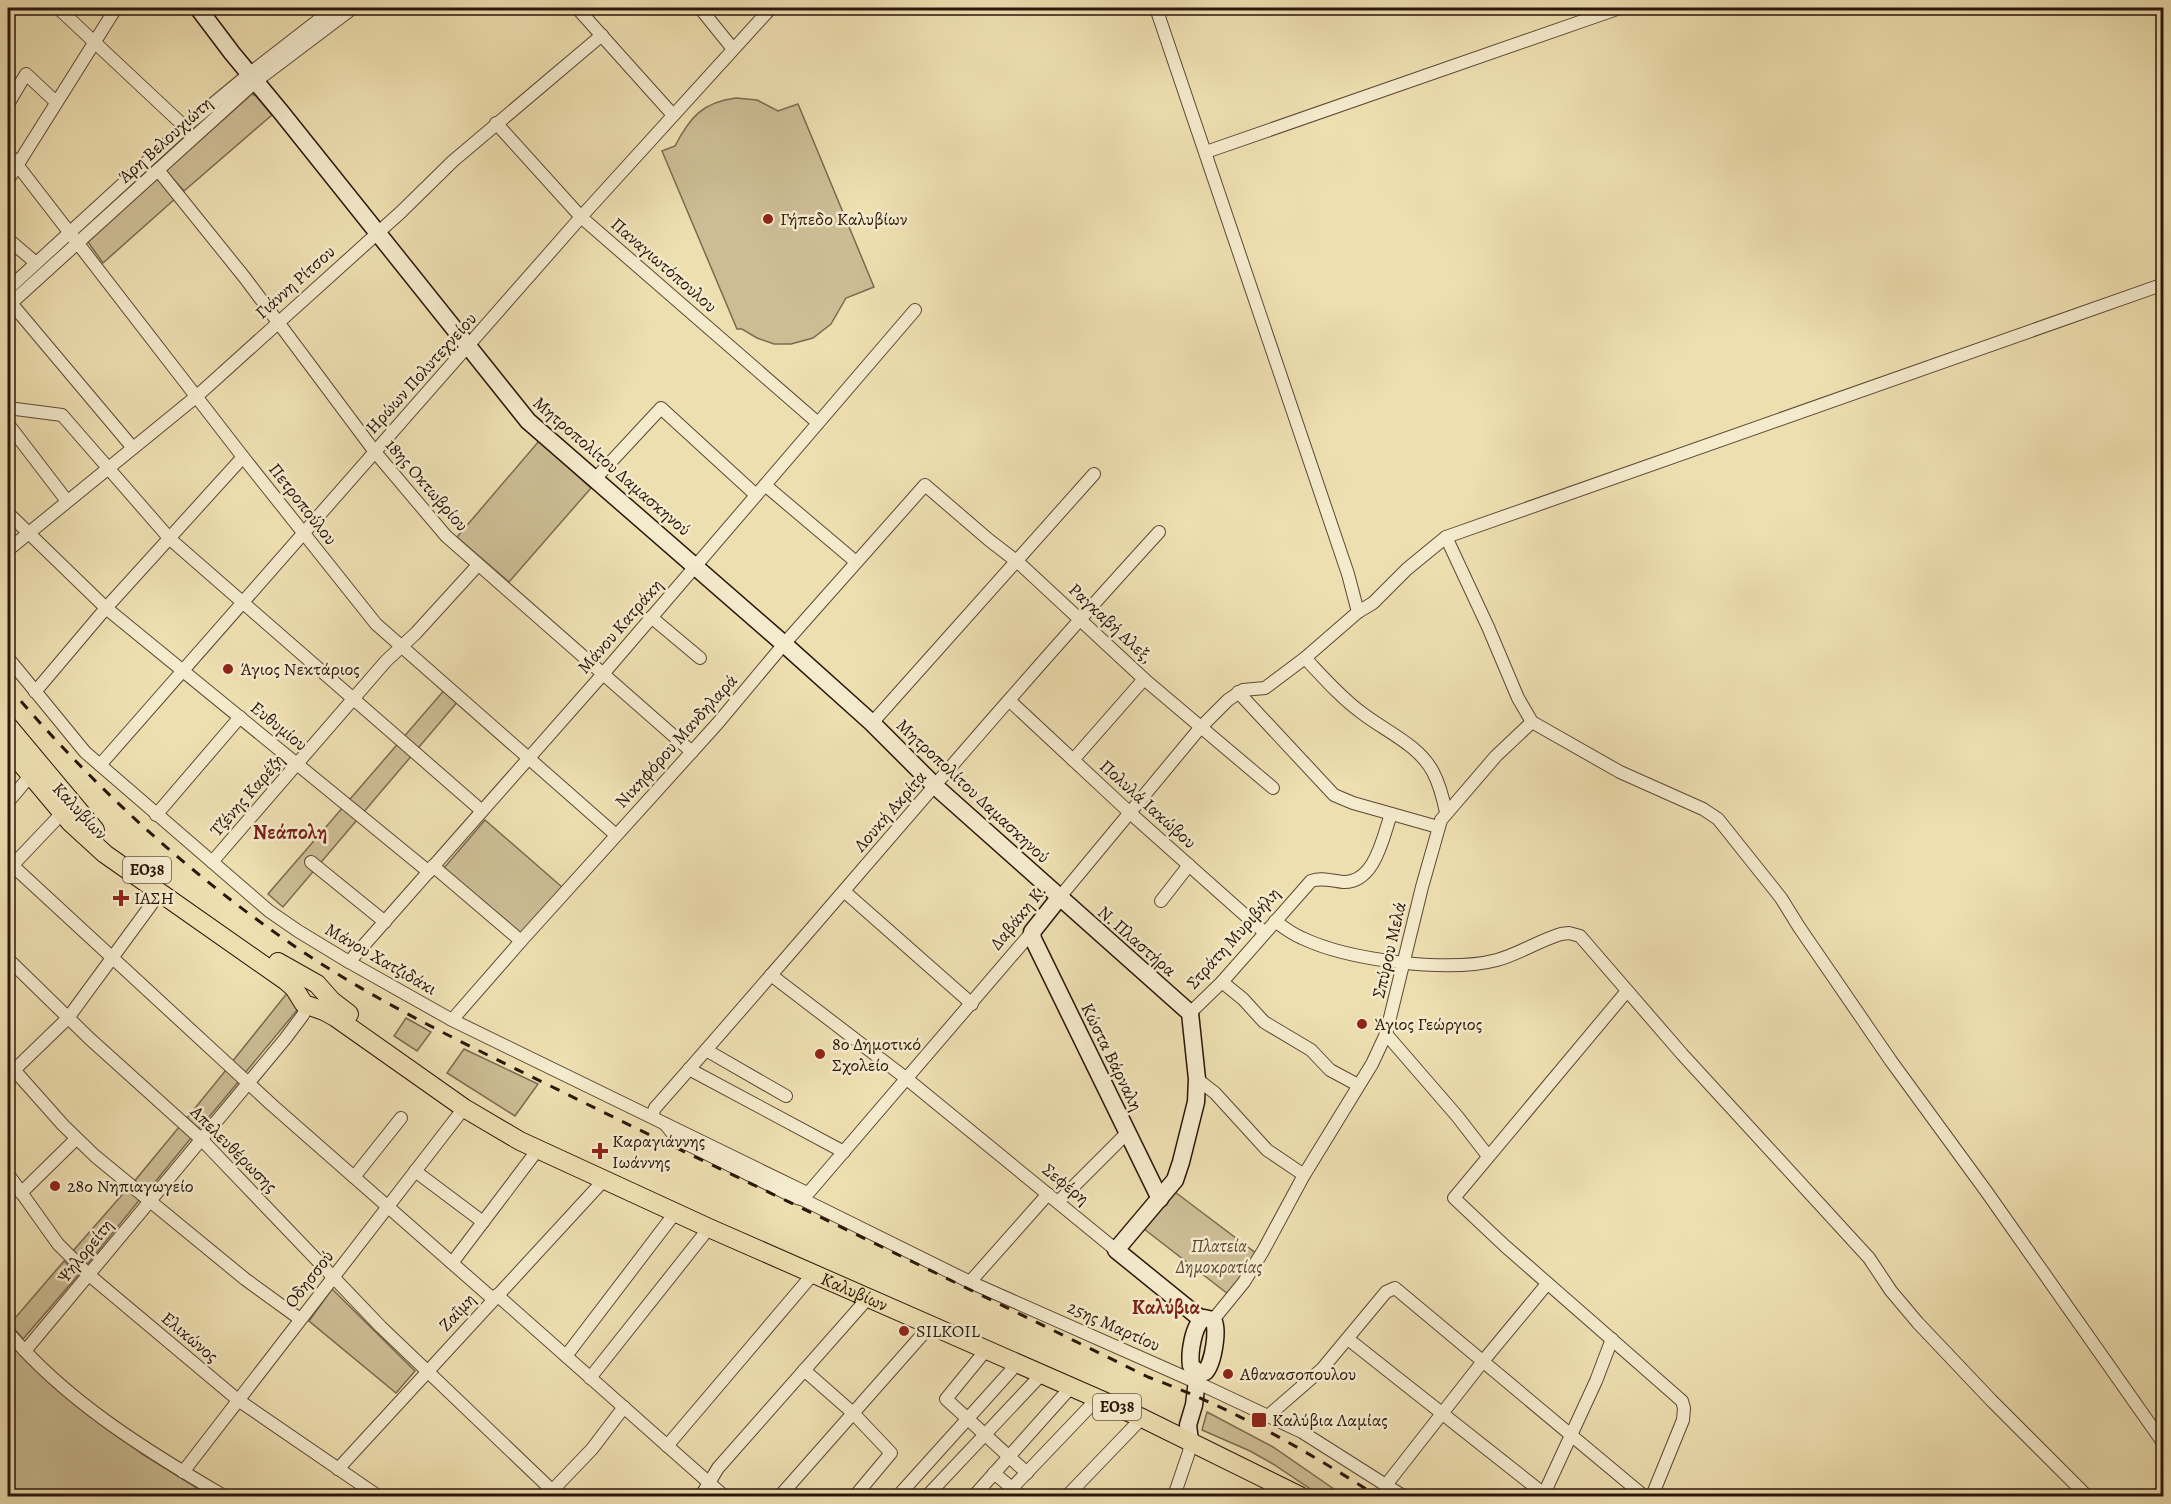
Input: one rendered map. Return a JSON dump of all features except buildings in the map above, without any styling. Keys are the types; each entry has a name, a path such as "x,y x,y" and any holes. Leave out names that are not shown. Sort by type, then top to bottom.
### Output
{"main road":[{"name":"Καλυβίων","path":"8,726 67,808 105,854 286,981 306,1003 334,1017 464,1108 501,1131 675,1213 1142,1418 1300,1497"},
{"name":"Καλυβίων","path":"8,748 30,776 143,868 289,970 318,985 338,1006 501,1118 539,1148"},
{"path":"306,1003 316,1005 321,1000 323,992 318,985"}],"street":[{"path":"58,8 184,127"},
{"path":"8,180 116,8"},
{"name":"Μητροπολίτου Δαμασκηνού","path":"198,8 521,414 872,723 935,786 1059,898"},
{"name":"Άρη Βελουχιώτη","path":"8,289 184,127 353,8"},
{"path":"577,8 673,115"},
{"path":"699,8 733,49"},
{"name":"Ηρώων Πολυτεχνείου","path":"100,765 581,217 771,8"},
{"path":"1156,8 1344,563 1358,612"},
{"path":"1206,152 1620,8"},
{"name":"Άρη Βελουχιώτη","path":"9,305 158,170 252,78 330,9"},
{"name":"Γιάννη Ρίτσου","path":"8,550 197,396 453,161 602,35"},
{"path":"8,104 26,75 56,102"},
{"name":"Παναγιωτόπουλου","path":"496,123 581,217 818,423"},
{"name":"Πετροπούλου","path":"8,153 76,244 369,616 616,835"},
{"name":"18ης Οκτωβρίου","path":"158,170 215,240 375,452 446,536 692,753"},
{"path":"8,239 36,263"},
{"path":"1438,827 1342,800 1334,795 1238,692 1265,688 1305,658 1358,612 1373,603 1407,569 1446,537 2163,284"},
{"path":"9,305 133,448"},
{"name":"Μάνου Κατράκη","path":"349,962 603,674 915,310"},
{"path":"8,408 62,415 170,539 482,811"},
{"path":"595,479 661,408 756,495"},
{"path":"8,424 67,501"},
{"path":"35,692 106,608 243,457"},
{"path":"872,723 1094,474"},
{"path":"765,485 856,562"},
{"name":"Ραγκαβή Αλεξ,","path":"926,485 1015,560 1200,728 1273,788"},
{"name":"Νικηφόρου Μανδηλαρά","path":"452,1020 692,753 784,644 926,485"},
{"name":"Ευθυμίου","path":"8,513 106,608 297,764 521,941"},
{"name":"Λουκή Ακρίτα","path":"657,1118 655,1108 845,892 1079,619 1159,532"},
{"path":"1446,537 1518,698 1533,722 1620,772 1709,812 1718,819 1781,898 1891,1061 1986,1191 2163,1444"},
{"name":"Τζένης Καρέζη","path":"212,862 386,661 416,633 478,565"},
{"path":"651,617 700,658"},
{"name":"Μάνου Χατζιδάκι","path":"8,658 85,752 283,922 452,1020 657,1118 806,1196"},
{"path":"1305,658 1361,713 1400,738 1420,756 1432,770 1441,790 1446,812"},
{"path":"1073,760 1144,679"},
{"name":"Δαβάκη Κ.","path":"806,1196 972,1004 1200,728 1238,692"},
{"name":"Πολυλά Ιακώβου","path":"1010,701 1129,812 1264,932"},
{"path":"156,815 240,717"},
{"name":"Σπύρου Μελά","path":"1207,1319 1244,1282 1386,1034 1438,827 1446,812 1496,756 1533,722"},
{"path":"8,802 30,776"},
{"path":"67,808 10,868 113,958 387,1207 566,1356 724,1497"},
{"name":"Στράτη Μυριβήλη","path":"1116,1250 1175,1180 1178,1171 1196,1102 1197,1078 1190,1013 1222,982 1311,881 1324,879 1355,881 1368,872 1391,814"},
{"path":"311,862 385,922"},
{"path":"1161,902 1189,865"},
{"path":"845,892 972,1004"},
{"path":"159,894 68,1018 10,1070 76,1138 149,1201 244,1279 300,1319"},
{"name":"Ν. Πλαστήρα","path":"1059,898 1190,1013"},
{"path":"1275,921 1294,934 1320,945 1349,953 1443,966 1499,959 1547,938 1566,933 1576,934 1587,942 1721,1097 1869,1258 1891,1291 1918,1323 2087,1497"},
{"name":"Κώστα Βάρναλη","path":"1032,932 1036,946 1160,1199"},
{"name":"Απελευθέρωσης","path":"8,959 68,1018 201,1139 333,1277 552,1495"},
{"name":"Σεφέρη","path":"771,975 907,1079 1116,1250 1207,1319"},
{"path":"1222,982 1243,999 1264,1022 1311,1050 1330,1070 1358,1085"},
{"path":"1627,991 1454,1198 1547,1284 1682,1401 1683,1420 1652,1497"},
{"name":"Ψηλορείτη","path":"25,1351 249,1083 298,1022 306,1003"},
{"path":"1386,1034 1457,1116 1488,1156"},
{"path":"706,1050 786,1096"},
{"path":"689,1070 844,1152"},
{"path":"1197,1078 1267,1150 1304,1175"},
{"name":"Οδησσού","path":"183,1473 464,1108"},
{"path":"354,1177 401,1118"},
{"path":"1058,1202 1127,1133"},
{"path":"21,1193 76,1138"},
{"path":"452,1263 539,1148"},
{"path":"415,1171 483,1222"},
{"name":"Ελικώνος","path":"8,1174 63,1249 88,1275 238,1400 378,1497"},
{"name":"Ζαΐμη","path":"338,1469 604,1180"},
{"path":"970,1282 1048,1194"},
{"name":"25ης Μαρτίου","path":"806,1196 970,1282 1198,1378 1322,1444 1402,1497"},
{"path":"566,1356 675,1213"},
{"path":"590,1378 709,1228"},
{"path":"667,1446 813,1274"},
{"path":"1386,1485 1441,1413 1547,1284"},
{"path":"1268,1416 1322,1369 1386,1292 1395,1288 1484,1360 1644,1497"},
{"path":"701,1497 718,1468 868,1298"},
{"path":"1174,1497 1189,1452 1188,1425 1198,1378 1190,1363 1197,1324 1207,1319"},
{"path":"780,1497 930,1326"},
{"path":"8,1332 63,1386 98,1414 148,1451 224,1497"},
{"path":"1348,1339 1544,1496 1596,1381 1612,1339"},
{"path":"986,1350 946,1398 1027,1473"},
{"path":"898,1497 1017,1364"},
{"path":"804,1370 853,1413 890,1450 891,1456 855,1497"},
{"path":"927,1497 1041,1374"},
{"path":"974,1497 1071,1387"},
{"path":"994,1473 1017,1492 1027,1473 1097,1399"},
{"path":"552,1495 592,1449 624,1407"},
{"path":"1067,1497 1142,1418"},
{"path":"2156,1497 2163,1490"}],"green space":[{"path":"252,94 272,115 184,191 166,171"},
{"name":"Γήπεδο Καλυβίων","path":"736,98 757,100 778,111 798,104 874,287 846,298 831,324 813,338 791,344 774,344 742,329 737,329 662,151 675,146 692,119 706,107"},
{"path":"158,178 176,198 103,263 88,242"},
{"path":"539,441 591,488 509,582 457,537"},
{"path":"446,688 459,700 283,907 268,894"},
{"path":"485,820 562,887 522,934 444,868"},
{"path":"288,992 298,1009 245,1073 232,1062"},
{"path":"406,1018 431,1032 417,1051 394,1036"},
{"path":"464,1049 538,1084 515,1116 447,1073"},
{"path":"226,1070 239,1081 199,1129 187,1118"},
{"path":"179,1127 191,1138 146,1193 133,1183"},
{"path":"128,1188 141,1198 86,1266 72,1252"},
{"name":"Πλατεία Δημοκρατίας","path":"1175,1192 1257,1254 1228,1294 1144,1229"},
{"path":"64,1261 79,1274 23,1339 10,1324"},
{"path":"332,1289 415,1371 396,1393 309,1321"},
{"path":"8,1340 61,1391 142,1454 210,1496 8,1496"},
{"path":"1207,1412 1273,1447 1344,1496 1321,1496 1250,1451 1202,1430"}],"railway":[{"path":"8,686 74,760 184,862 262,923 356,985 438,1030 639,1130 1148,1377 1237,1415 1322,1462 1377,1496"}],"place":[{"name":"Γήπεδο Καλυβίων","path":"768,219"},
{"name":"Άγιος Νεκτάριος","path":"228,669"},
{"name":"ΙΑΣΗ","path":"121,898"},
{"name":"Ὰγιος Γεώργιος","path":"1362,1024"},
{"name":"8ο Δημοτικό Σχολείο","path":"820,1054"},
{"name":"Καραγιάννης Ιωάννης","path":"600,1151"},
{"name":"28ο Νηπιαγωγείο","path":"55,1186"},
{"name":"SILKOIL","path":"904,1331"},
{"name":"Αθανασοπουλου","path":"1228,1374"},
{"name":"Καλύβια Λαμίας","path":"1259,1420"}],"district":[{"name":"Νεάπολη","path":"290,832"},
{"name":"Καλύβια","path":"1166,1307"}]}
